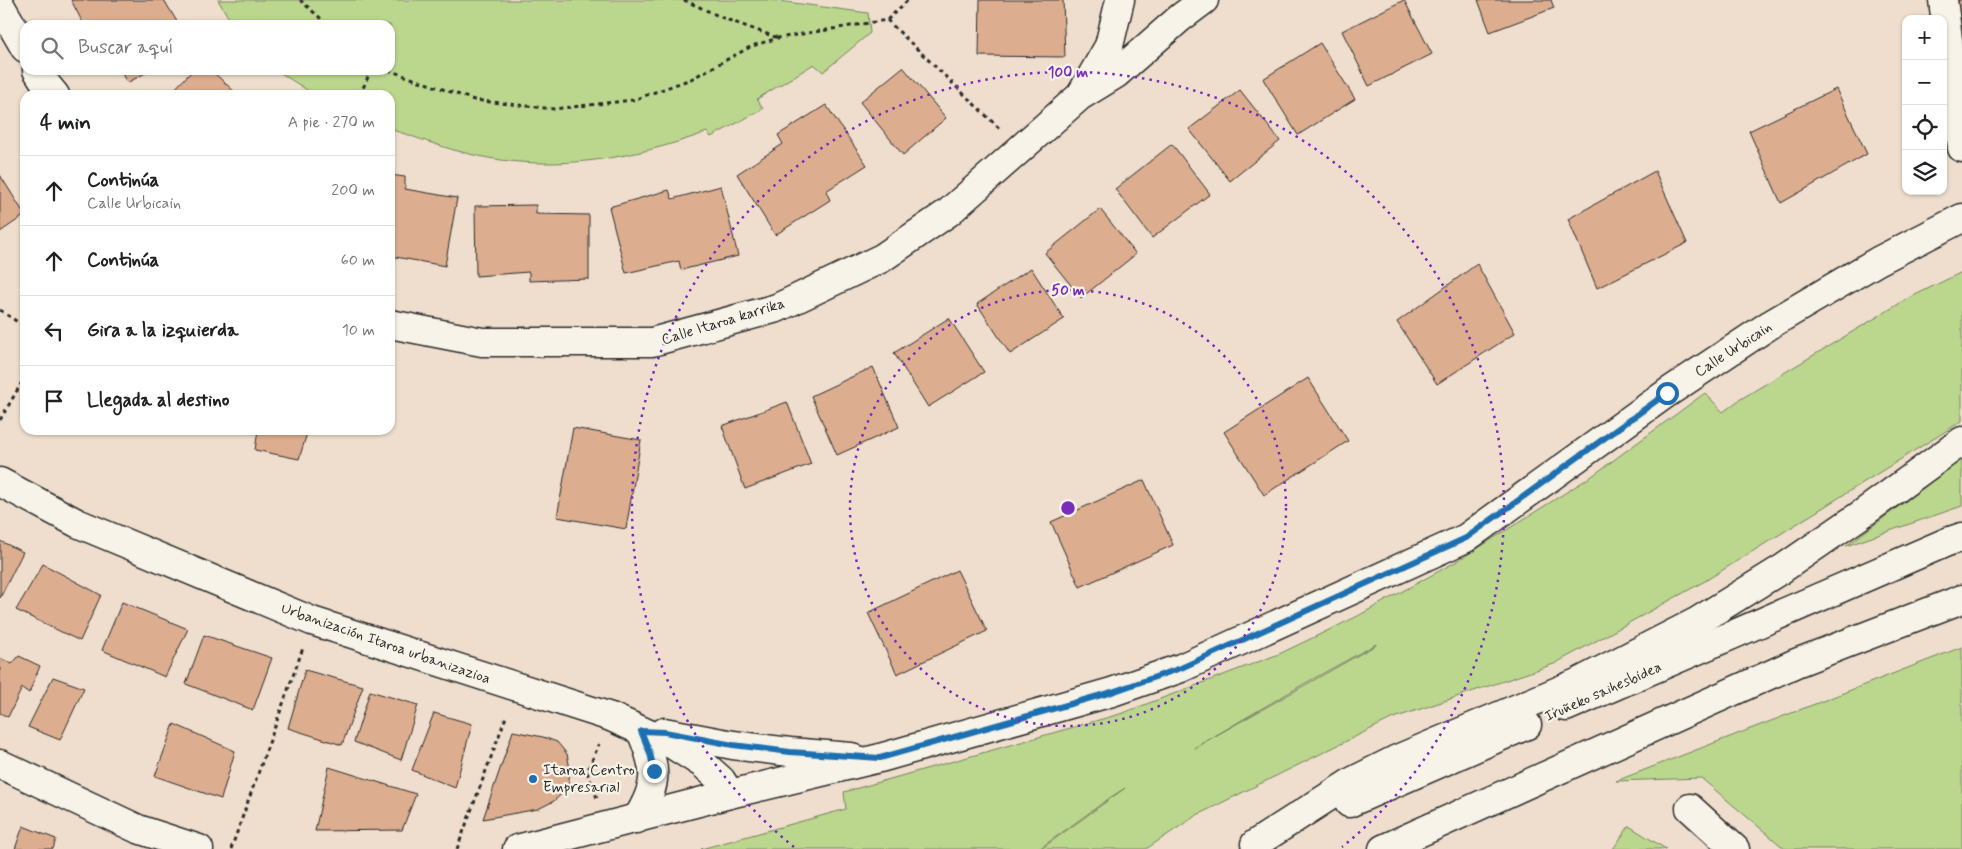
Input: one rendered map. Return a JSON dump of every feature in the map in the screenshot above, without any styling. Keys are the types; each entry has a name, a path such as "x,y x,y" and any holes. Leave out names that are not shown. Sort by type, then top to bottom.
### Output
{"main road":[{"name":"Calle Itaroa karrika","path":"395,325 482,342 652,342 777,308 882,258 949,212 1080,96 1116,74 1186,9 1204,0"},
{"path":"1943,0 1962,148"},
{"name":"Calle Itaroa karrika","path":"1080,96 1109,46 1121,1"},
{"path":"0,5 20,39"},
{"path":"40,75 51,90"},
{"name":"Calle Urbicain","path":"880,758 1112,692 1181,668 1466,538 1667,393 1771,324 1878,261 1962,218"},
{"path":"1250,846 1353,781 1395,760 1577,683 1698,621 1782,569 1962,441"},
{"name":"Urbanización Itaroa urbanizazioa","path":"0,482 77,523 312,621 611,717 673,745 703,764 721,780 730,794"},
{"name":"Iruñeko saihesbidea","path":"1250,846 1767,619 1946,542 1962,537"},
{"path":"1383,849 1796,663 1962,599"},
{"path":"637,819 653,787 654,771 650,753 641,731"},
{"name":"Urbanización Itaroa urbanizazioa","path":"641,731 665,732 733,745 790,752 880,758"},
{"path":"517,849 730,794 880,758"},
{"path":"0,764 138,829 198,849"},
{"path":"1690,808 1735,849"}],"path":[{"path":"300,0 322,20"},
{"path":"684,0 723,18 778,38"},
{"path":"395,72 474,100 554,109 633,100 691,79 752,46 778,38 887,20 908,0"},
{"path":"887,20 1001,129"},
{"path":"362,90 369,75"},
{"path":"0,310 20,324"},
{"path":"0,420 20,386"},
{"path":"231,849 312,621"},
{"path":"457,849 517,687"},
{"path":"607,826 587,772 611,717"}],"green space":[{"path":"218,0 771,0 868,13 870,33 823,72 814,64 757,99 763,109 711,137 707,132 651,150 622,156 562,163 533,163 463,153 395,131 395,90 307,90 284,75 395,75 395,20 230,20"},
{"path":"1962,272 1962,421 1705,581 1554,664 1391,719 1197,815 1146,849 1041,849 1125,788 1039,849 701,849 846,809 844,792 1120,714 1279,654 1356,617 1459,560 1592,476 1705,393 1723,412 1739,400 1907,299","holes":["1376,645 1194,748 1302,685"]},
{"path":"1962,459 1962,506 1846,546"},
{"path":"1962,647 1962,849 1785,849 1701,778 1616,781"},
{"path":"1629,826 1666,849 1613,849"}],"building":[{"path":"71,0 164,0 176,20 81,20"},
{"path":"980,0 1063,0 1065,57 979,56"},
{"path":"1404,0 1432,54 1369,86 1342,31"},
{"path":"1478,0 1551,0 1554,8 1490,32"},
{"path":"1957,0 1962,0 1962,20 1959,20"},
{"path":"1320,43 1355,99 1298,135 1263,79"},
{"path":"903,67 946,118 903,155 860,102"},
{"path":"123,75 142,75 127,83"},
{"path":"188,75 216,75 233,90 174,90"},
{"path":"1836,89 1867,154 1781,203 1749,131"},
{"path":"1240,90 1280,141 1230,181 1189,129"},
{"path":"826,105 867,165 826,191 830,200 775,235 737,174 783,144 778,135"},
{"path":"1172,144 1210,194 1152,238 1115,189"},
{"path":"1655,171 1687,243 1597,288 1568,219"},
{"path":"0,175 20,207 20,218 0,232"},
{"path":"395,176 405,177 405,189 457,198 445,266 395,257"},
{"path":"721,186 738,256 681,270 679,261 626,273 609,207 669,190 672,199"},
{"path":"536,205 536,214 589,215 589,279 529,281 529,272 476,276 475,206"},
{"path":"1100,209 1136,254 1081,298 1045,253"},
{"path":"1477,264 1515,333 1437,384 1397,322"},
{"path":"1031,268 1064,319 1010,354 977,304"},
{"path":"949,318 984,372 928,407 894,353"},
{"path":"873,367 899,427 837,455 811,396"},
{"path":"1308,378 1348,441 1264,495 1224,432"},
{"path":"787,402 811,464 745,489 722,426"},
{"path":"573,428 641,440 626,529 557,517"},
{"path":"257,435 306,435 299,459 255,450"},
{"path":"1144,480 1173,545 1080,587 1051,522"},
{"path":"0,541 23,552 0,598"},
{"path":"43,564 101,595 80,641 16,610"},
{"path":"957,570 987,631 897,674 868,613"},
{"path":"122,602 188,629 165,677 102,650"},
{"path":"204,635 272,658 253,710 186,684"},
{"path":"19,656 40,666 29,693 22,688 8,717 0,713 0,658 12,664"},
{"path":"305,670 363,686 342,745 288,728"},
{"path":"53,677 84,688 60,740 28,727"},
{"path":"370,691 418,705 401,760 354,742"},
{"path":"434,713 472,724 455,788 412,770"},
{"path":"174,724 235,751 221,799 155,776"},
{"name":"Itaroa Centro Empresarial","path":"513,731 557,742 567,754 570,769 568,788 554,801 538,809 483,819"},
{"path":"329,767 416,794 402,830 315,831"},
{"path":"23,826 56,839 53,849 15,849"}],"place":[{"name":"Itaroa Centro Empresarial","path":"533,779"}],"route":[{"path":"654,771 650,753 641,731 665,732 733,745 790,752 880,758 1112,692 1181,668 1466,538 1667,393"}]}
